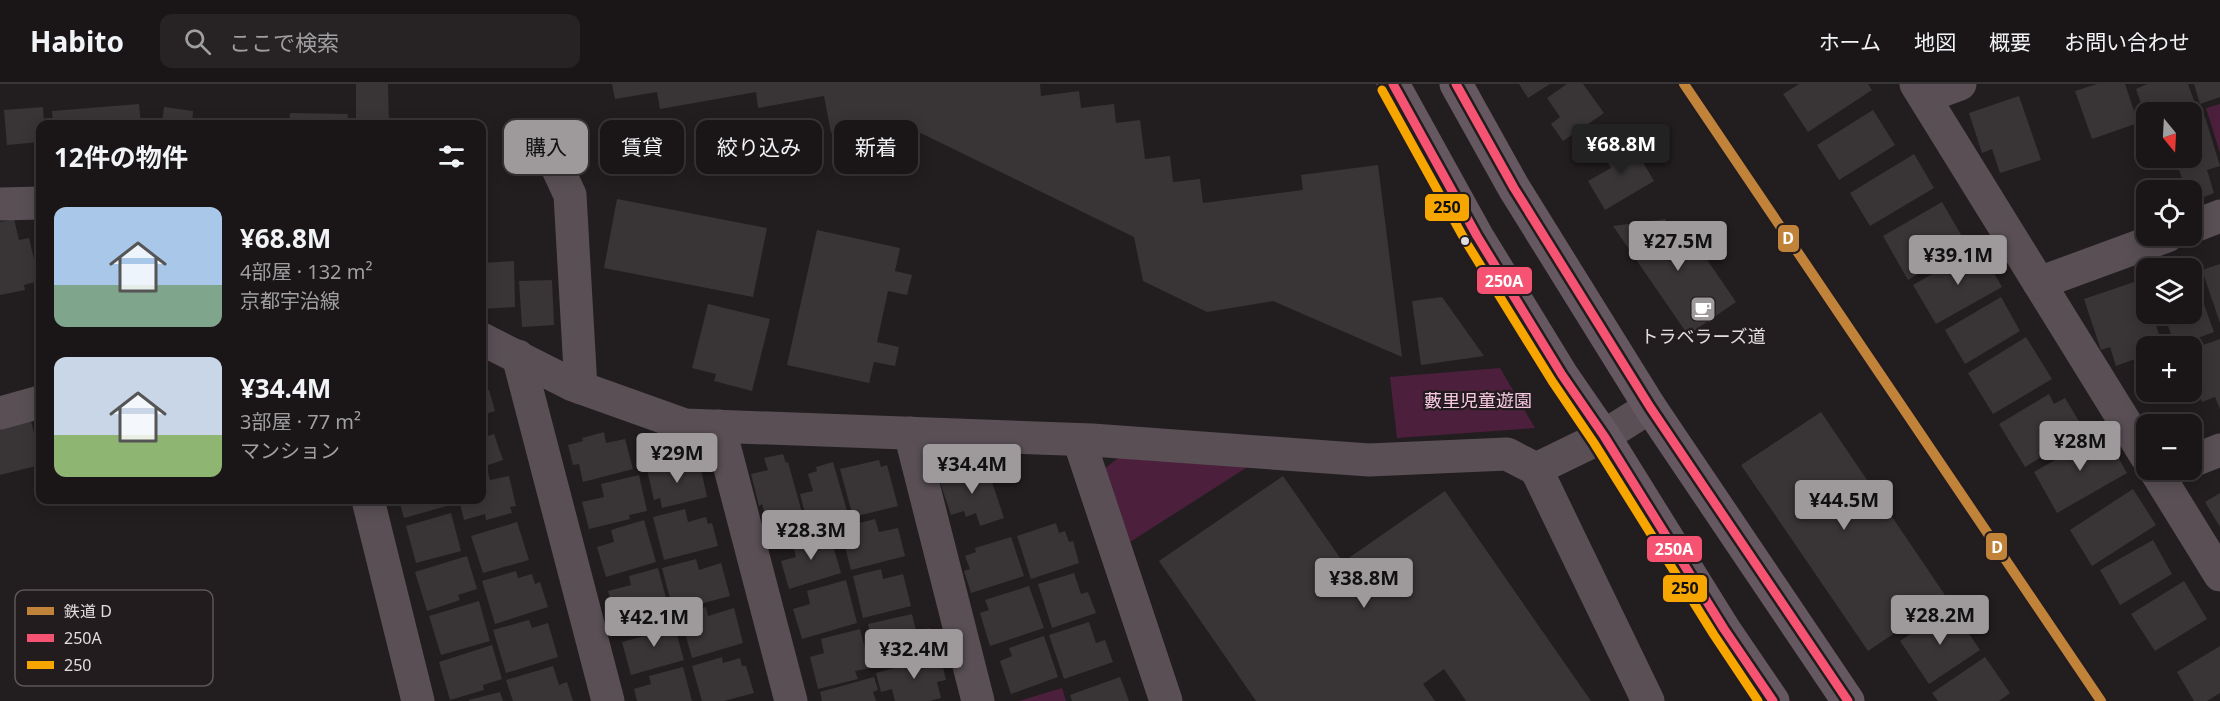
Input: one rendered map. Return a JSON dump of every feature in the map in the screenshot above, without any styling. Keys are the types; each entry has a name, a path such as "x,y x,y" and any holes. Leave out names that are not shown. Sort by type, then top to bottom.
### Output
{"main road":[{"path":"1393,84 1477,236 1562,375 1604,436 1724,629 1773,701"},
{"path":"1456,84 1514,188 1650,407 1848,701"}],"street":[{"path":"1960,84 1920,91 2136,434"},
{"path":"560,174 570,195 581,388"},
{"path":"0,204 36,204"},
{"path":"2202,223 2220,216"},
{"path":"2039,283 2141,246"},
{"path":"486,341 581,388 685,425 1079,440 1370,460 1507,453 1536,470 1648,701"},
{"path":"518,356 608,701"},
{"path":"0,413 36,403"},
{"path":"1536,470 1604,436 1650,407"},
{"path":"718,426 790,701"},
{"path":"910,433 978,701"},
{"path":"1079,440 1166,701"},
{"path":"2202,457 2220,450"},
{"path":"2165,480 2220,575"},
{"path":"369,504 418,701"}],"green space":[{"path":"2220,104 2220,153 2206,108"},
{"name":"藪里児童遊園","path":"1500,368 1535,428 1397,438 1390,377"},
{"path":"1122,455 1260,459 1130,542 1099,473"},
{"path":"1062,688 1066,701 1019,701"}],"building":[{"path":"356,84 388,84 389,120 356,120"},
{"path":"612,84 1040,84 1041,96 1079,91 1081,108 1114,104 1116,123 1140,120 1145,159 1170,156 1173,182 1200,179 1203,203 1303,190 1301,175 1378,165 1402,357 1273,301 1207,312 1143,281 1134,237 918,132 918,120 834,120 834,132 831,133 824,96 758,108 756,92 660,109 657,92 615,99"},
{"path":"1519,84 1550,84 1528,98"},
{"path":"1567,84 1583,84 1604,113 1563,141 1551,124 1560,117 1547,98"},
{"path":"1799,84 1868,84 1872,90 1808,132 1783,94"},
{"path":"2097,84 2125,84 2136,124 2092,139 2075,91"},
{"path":"2147,84 2188,84 2194,102 2141,102 2136,89"},
{"path":"2194,84 2220,84 2220,97 2202,103 2199,102"},
{"path":"2019,96 2041,160 2000,173 1992,149 1982,153 1969,113"},
{"path":"139,104 141,120 53,120 52,111"},
{"path":"43,107 44,120 36,120 36,142 7,145 4,110"},
{"path":"164,107 193,111 192,120 162,120"},
{"path":"1873,110 1895,145 1839,180 1817,145"},
{"path":"290,113 348,114 347,120 289,120"},
{"path":"2205,117 2220,166 2207,170 2214,193 2202,198 2202,180 2183,180 2178,168 2202,168 2202,118"},
{"path":"1628,137 1654,181 1605,210 1588,181 1611,168 1602,152"},
{"path":"1914,154 1934,188 1870,226 1850,193"},
{"path":"617,199 767,228 753,297 604,268"},
{"path":"1942,202 1967,245 1908,280 1883,236"},
{"path":"14,219 19,240 29,238 36,268 36,282 24,285 25,290 0,295 0,222"},
{"path":"1665,219 1676,236 1686,229 1736,302 1688,335 1613,226"},
{"path":"817,230 900,248 895,271 912,275 907,295 888,291 877,342 899,347 895,366 874,362 869,383 787,365"},
{"path":"1979,247 2002,287 1936,324 1913,285"},
{"path":"514,261 515,307 486,309 486,263"},
{"path":"2220,264 2220,323 2202,270"},
{"path":"552,280 554,325 522,327 519,281"},
{"path":"2136,281 2136,324 2155,324 2160,336 2136,336 2136,359 2116,366 2110,347 2101,350 2084,299"},
{"path":"1442,297 1484,356 1421,365 1412,301"},
{"path":"2001,297 2020,331 1965,364 1945,330"},
{"path":"2202,299 2214,332 2202,336 2172,336 2167,324 2202,324"},
{"path":"708,304 770,319 752,391 714,381 716,374 692,368"},
{"path":"2026,337 2052,379 1993,414 1968,373"},
{"path":"2220,339 2220,409 2215,397 2202,402 2202,345"},
{"path":"489,390 495,411 486,414 486,391"},
{"path":"2049,394 2054,404 2065,398 2085,431 2025,467 1999,424"},
{"path":"1821,412 1947,598 1868,651 1741,465"},
{"path":"31,421 36,440 36,466 0,475 0,429"},
{"path":"604,432 606,443 625,439 633,469 583,482 579,464 573,465 568,445 583,441 582,438"},
{"path":"2104,432 2127,473 2057,513 2034,472"},
{"path":"494,434 503,460 486,466 486,437"},
{"path":"783,454 786,463 788,462 804,520 784,525 780,513 766,518 762,504 759,506 751,474 768,470 764,458"},
{"path":"879,460 881,467 887,465 898,506 853,517 840,469"},
{"path":"685,461 686,468 700,465 707,497 662,508 660,498 654,500 647,470"},
{"path":"833,462 849,518 809,529 800,494 813,491 808,474 817,471 816,467"},
{"path":"968,466 971,475 988,470 1004,518 980,526 976,513 966,517 964,511 951,515 938,476"},
{"path":"488,472 490,480 509,476 516,506 510,507 512,513 486,520 485,514 464,520 460,504 486,504 486,473"},
{"path":"639,475 647,511 629,515 630,519 589,529 582,502 604,497 601,484"},
{"path":"1283,476 1343,562 1445,491 1591,701 1466,701 1444,669 1423,684 1435,701 1256,701 1159,561"},
{"path":"2133,489 2156,525 2092,566 2070,530"},
{"path":"2220,493 2220,527 2205,502"},
{"path":"400,504 454,504 404,518"},
{"path":"685,509 688,522 706,517 708,524 712,523 718,546 664,560 653,517"},
{"path":"451,513 461,551 416,563 406,526"},
{"path":"875,519 879,532 898,528 905,556 851,570 840,528"},
{"path":"644,520 656,562 606,577 597,547 614,542 611,530"},
{"path":"517,522 529,560 483,573 471,536"},
{"path":"1056,523 1059,533 1065,531 1069,542 1073,541 1079,563 1031,579 1017,536"},
{"path":"829,532 841,573 789,589 781,561 796,557 792,542"},
{"path":"1011,537 1024,576 971,593 964,571 970,569 965,556 976,552 975,548"},
{"path":"2153,540 2172,574 2120,605 2100,570"},
{"path":"467,556 477,589 458,595 460,600 427,611 415,572"},
{"path":"696,559 699,570 721,563 730,596 696,605 694,600 672,606 662,568"},
{"path":"658,568 670,613 618,627 608,591 631,585 629,576"},
{"path":"881,569 883,579 903,574 911,606 863,618 853,576"},
{"path":"516,571 518,578 532,574 535,584 540,582 548,607 495,624 482,581"},
{"path":"1074,573 1081,594 1088,592 1096,613 1052,628 1038,584"},
{"path":"846,580 857,623 802,639 793,609 810,604 807,591"},
{"path":"2184,581 2207,619 2155,651 2131,614"},
{"path":"1029,586 1044,628 990,646 980,613 989,610 985,600"},
{"path":"479,601 490,641 441,655 429,616"},
{"path":"706,607 708,616 734,608 743,643 692,658 680,615"},
{"path":"1951,607 1980,650 1929,684 1900,641"},
{"path":"912,614 916,631 930,628 933,641 928,642 930,647 923,650 925,655 878,666 868,624"},
{"path":"672,618 684,660 631,675 622,642 644,636 641,627"},
{"path":"529,620 532,628 548,623 558,657 506,673 493,630"},
{"path":"1089,622 1096,643 1105,640 1113,662 1064,679 1049,635"},
{"path":"860,629 870,668 855,671 858,679 818,689 810,657 824,653 821,639"},
{"path":"1044,636 1058,677 1011,694 1000,661 1012,656 1009,648"},
{"path":"492,645 502,679 483,685 484,690 450,700 439,662"},
{"path":"2220,646 2220,693 2207,701 2194,701 2177,672"},
{"path":"940,655 946,680 937,682 941,698 930,701 895,701 892,689 881,692 876,673"},
{"path":"722,657 723,663 740,658 742,666 746,666 754,693 724,701 702,701 692,666"},
{"path":"1985,657 2010,693 1999,701 1938,701 1932,693"},
{"path":"553,666 559,685 567,682 573,701 513,701 506,680"},
{"path":"683,667 692,701 637,701 634,689 651,684 649,676"},
{"path":"874,677 878,690 873,692 876,701 822,701 820,692"},
{"path":"1120,677 1129,701 1072,701 1070,695"},
{"path":"500,692 503,701 469,701 469,700"}],"rail line":[{"name":"D","path":"1684,84 2101,701"}],"transit line":[{"name":"250A","path":"1393,84 1477,236 1562,375 1604,436 1724,629 1773,701"},
{"name":"250A","path":"1456,84 1514,188 1650,407 1848,701"},
{"name":"250","path":"1382,90 1466,242 1552,381 1758,701"}],"place":[{"name":"トラベラーズ道","path":"1703,309"}]}
